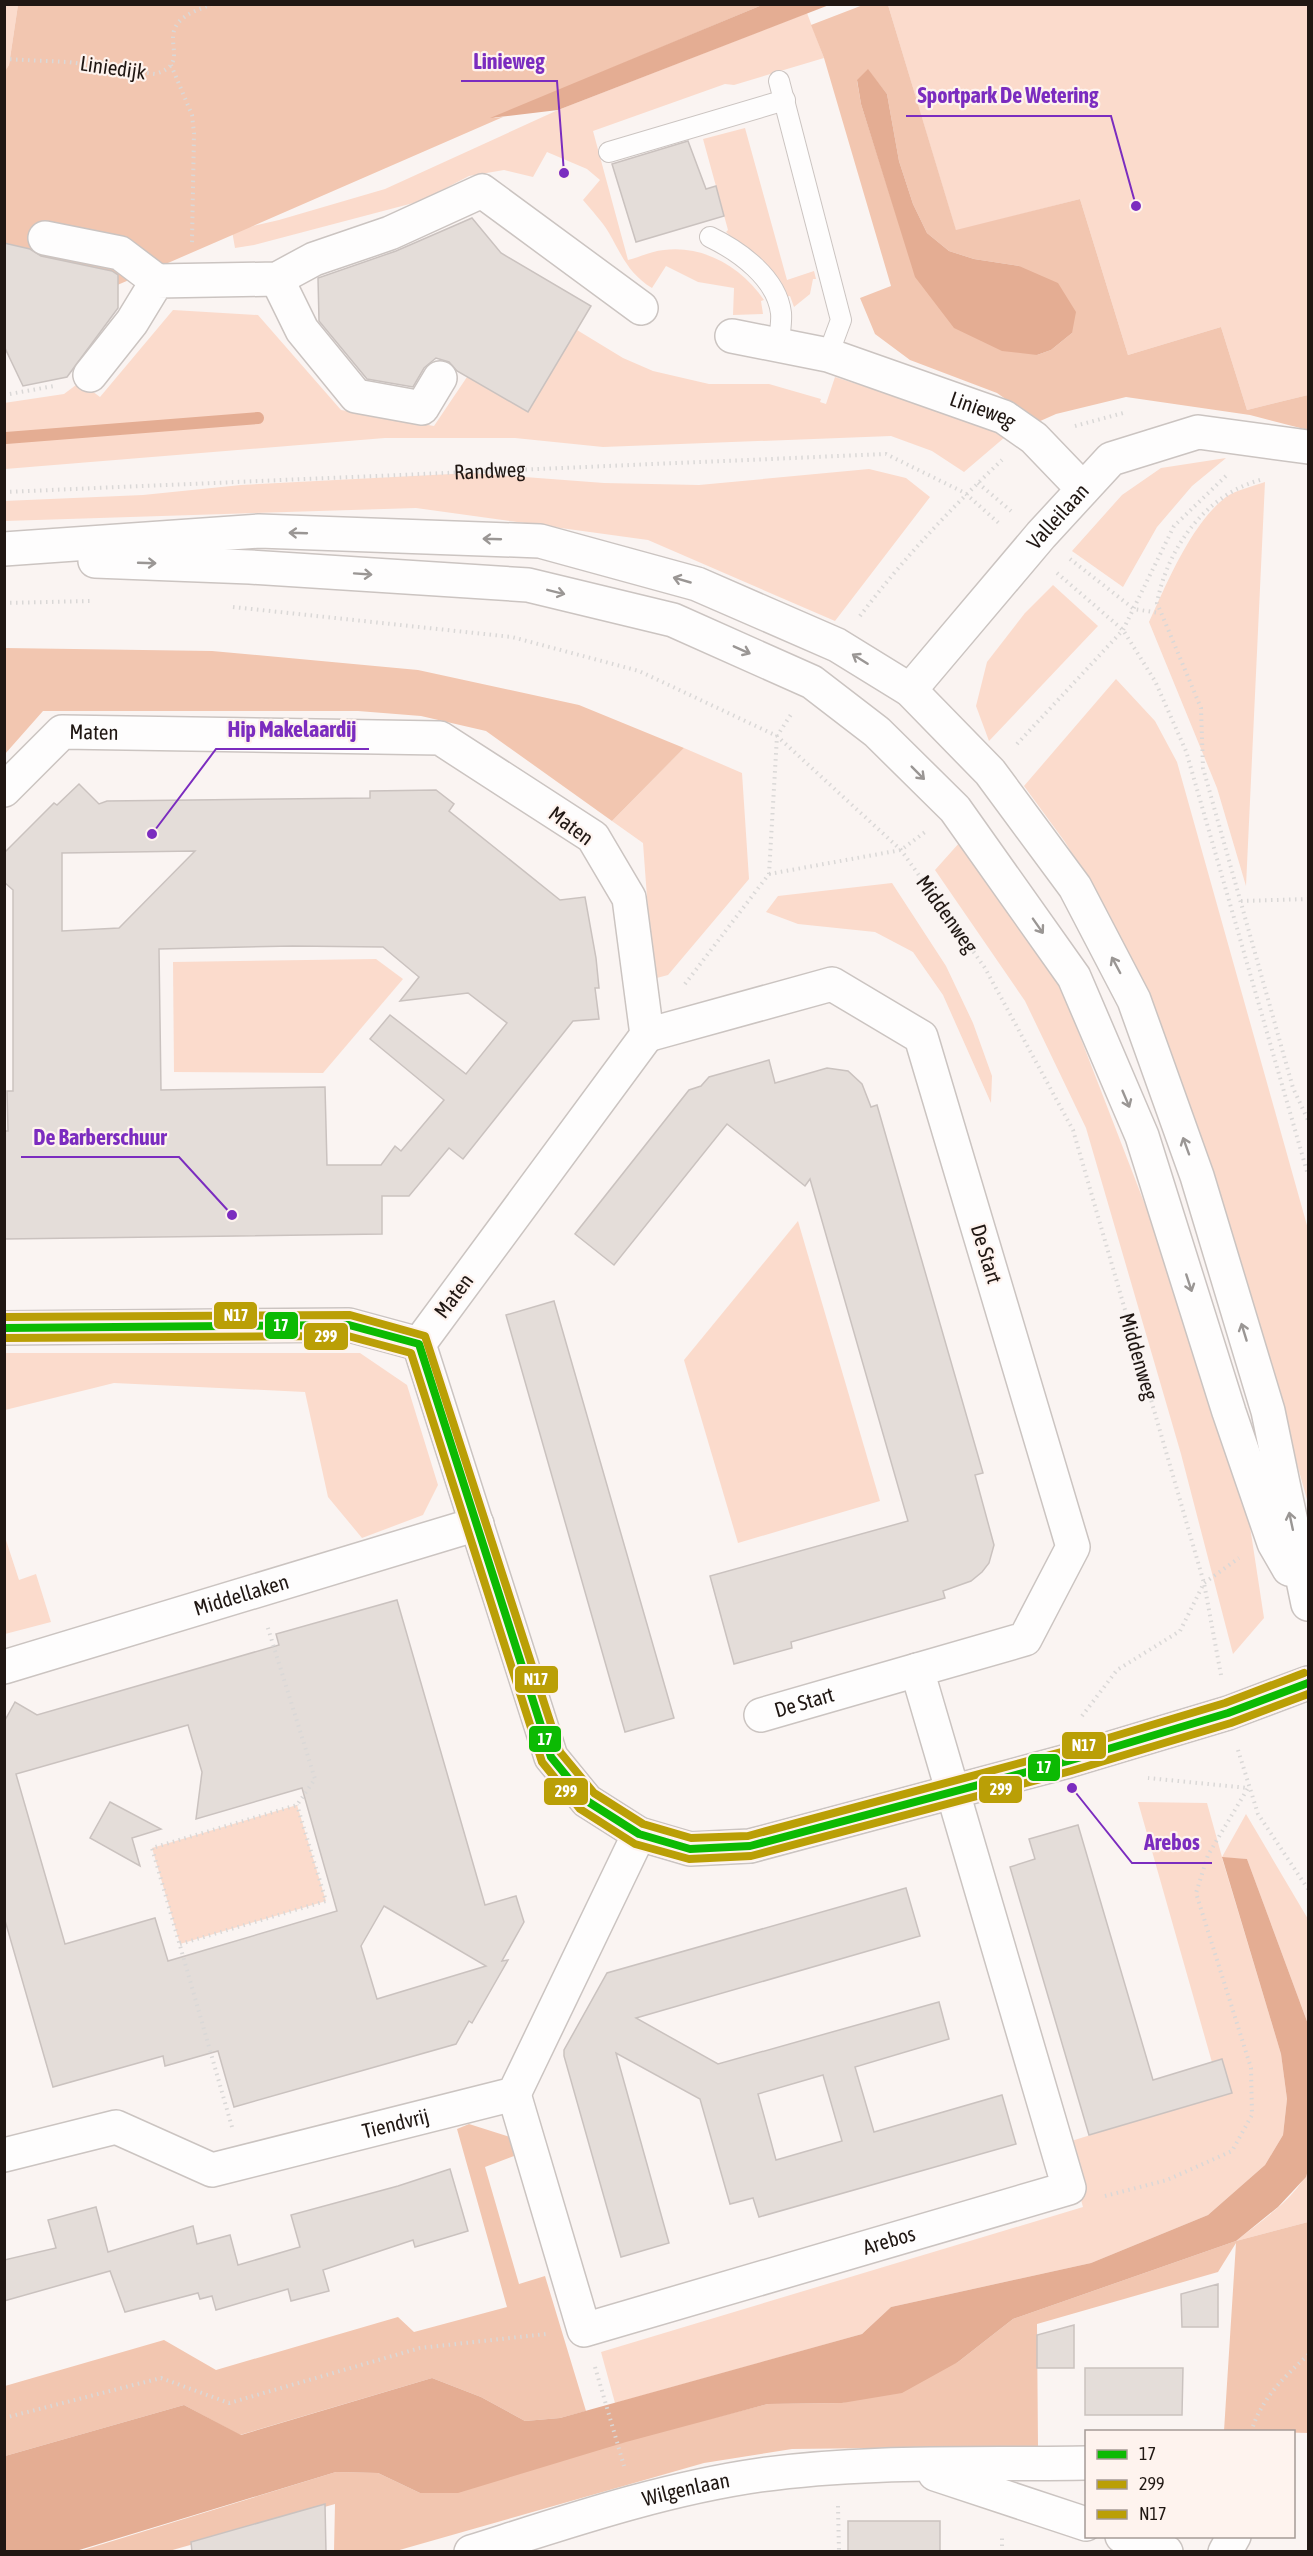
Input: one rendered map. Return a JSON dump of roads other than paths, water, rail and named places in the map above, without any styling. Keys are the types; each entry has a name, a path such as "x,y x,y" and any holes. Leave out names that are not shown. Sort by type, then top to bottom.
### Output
{"street":[{"path":"45,238 120,254 157,280 277,279 314,259 390,233 483,191 641,309"},
{"path":"277,279 302,330 356,396 422,408 440,378"},
{"path":"90,375 132,322 157,280"},
{"name":"Linieweg","path":"732,336 828,355 1004,417 1034,438 1083,489"},
{"name":"Valleilaan","path":"877,732 910,690 1111,459 1198,432 1308,447"},
{"path":"4,549 259,531 540,540 697,584 837,645 910,690 990,772 1075,887 1134,1000 1197,1176 1268,1411 1308,1602"},
{"path":"4,557 250,567 528,585 673,620 812,682 877,732 955,809 1074,977 1142,1136 1229,1412 1274,1543 1308,1602"},
{"name":"Maten","path":"4,790 62,732 440,738 592,837 630,898 647,1035 418,1344"},
{"name":"De Start","path":"647,1035 832,984 921,1037 1073,1547 1025,1639 761,1715"},
{"path":"4,1328 349,1325 418,1344 551,1757 587,1801 639,1834 690,1849 750,1845 1043,1767 1228,1713 1308,1683"},
{"name":"Middellaken","path":"4,1667 477,1524"},
{"path":"917,1670 952,1791"},
{"name":"Arebos","path":"514,2094 584,2330 1069,2188 952,1791"},
{"path":"514,2094 639,1834"},
{"name":"Tiendvrij","path":"4,2155 116,2127 212,2170 514,2094"},
{"name":"Wilgenlaan","path":"471,2552 635,2501 758,2475 838,2466 1085,2463"},
{"name":"Wilgenlaan","path":"907,2466 1085,2524"},
{"path":"1128,2538 1166,2552"},
{"path":"1225,2552 1233,2538"}],"lane":[{"path":"779,81 841,320 828,355"},
{"path":"609,152 784,100"},
{"path":"710,237 745,259 761,274 776,297 781,313 779,346"}],"waterway":[{"path":"6,438 258,418"}],"place":[{"name":"Linieweg","path":"564,173"},
{"name":"Sportpark De Wetering","path":"1136,206"},
{"name":"Hip Makelaardij","path":"152,834"},
{"name":"De Barberschuur","path":"232,1215"},
{"name":"Arebos","path":"1072,1788"}]}
